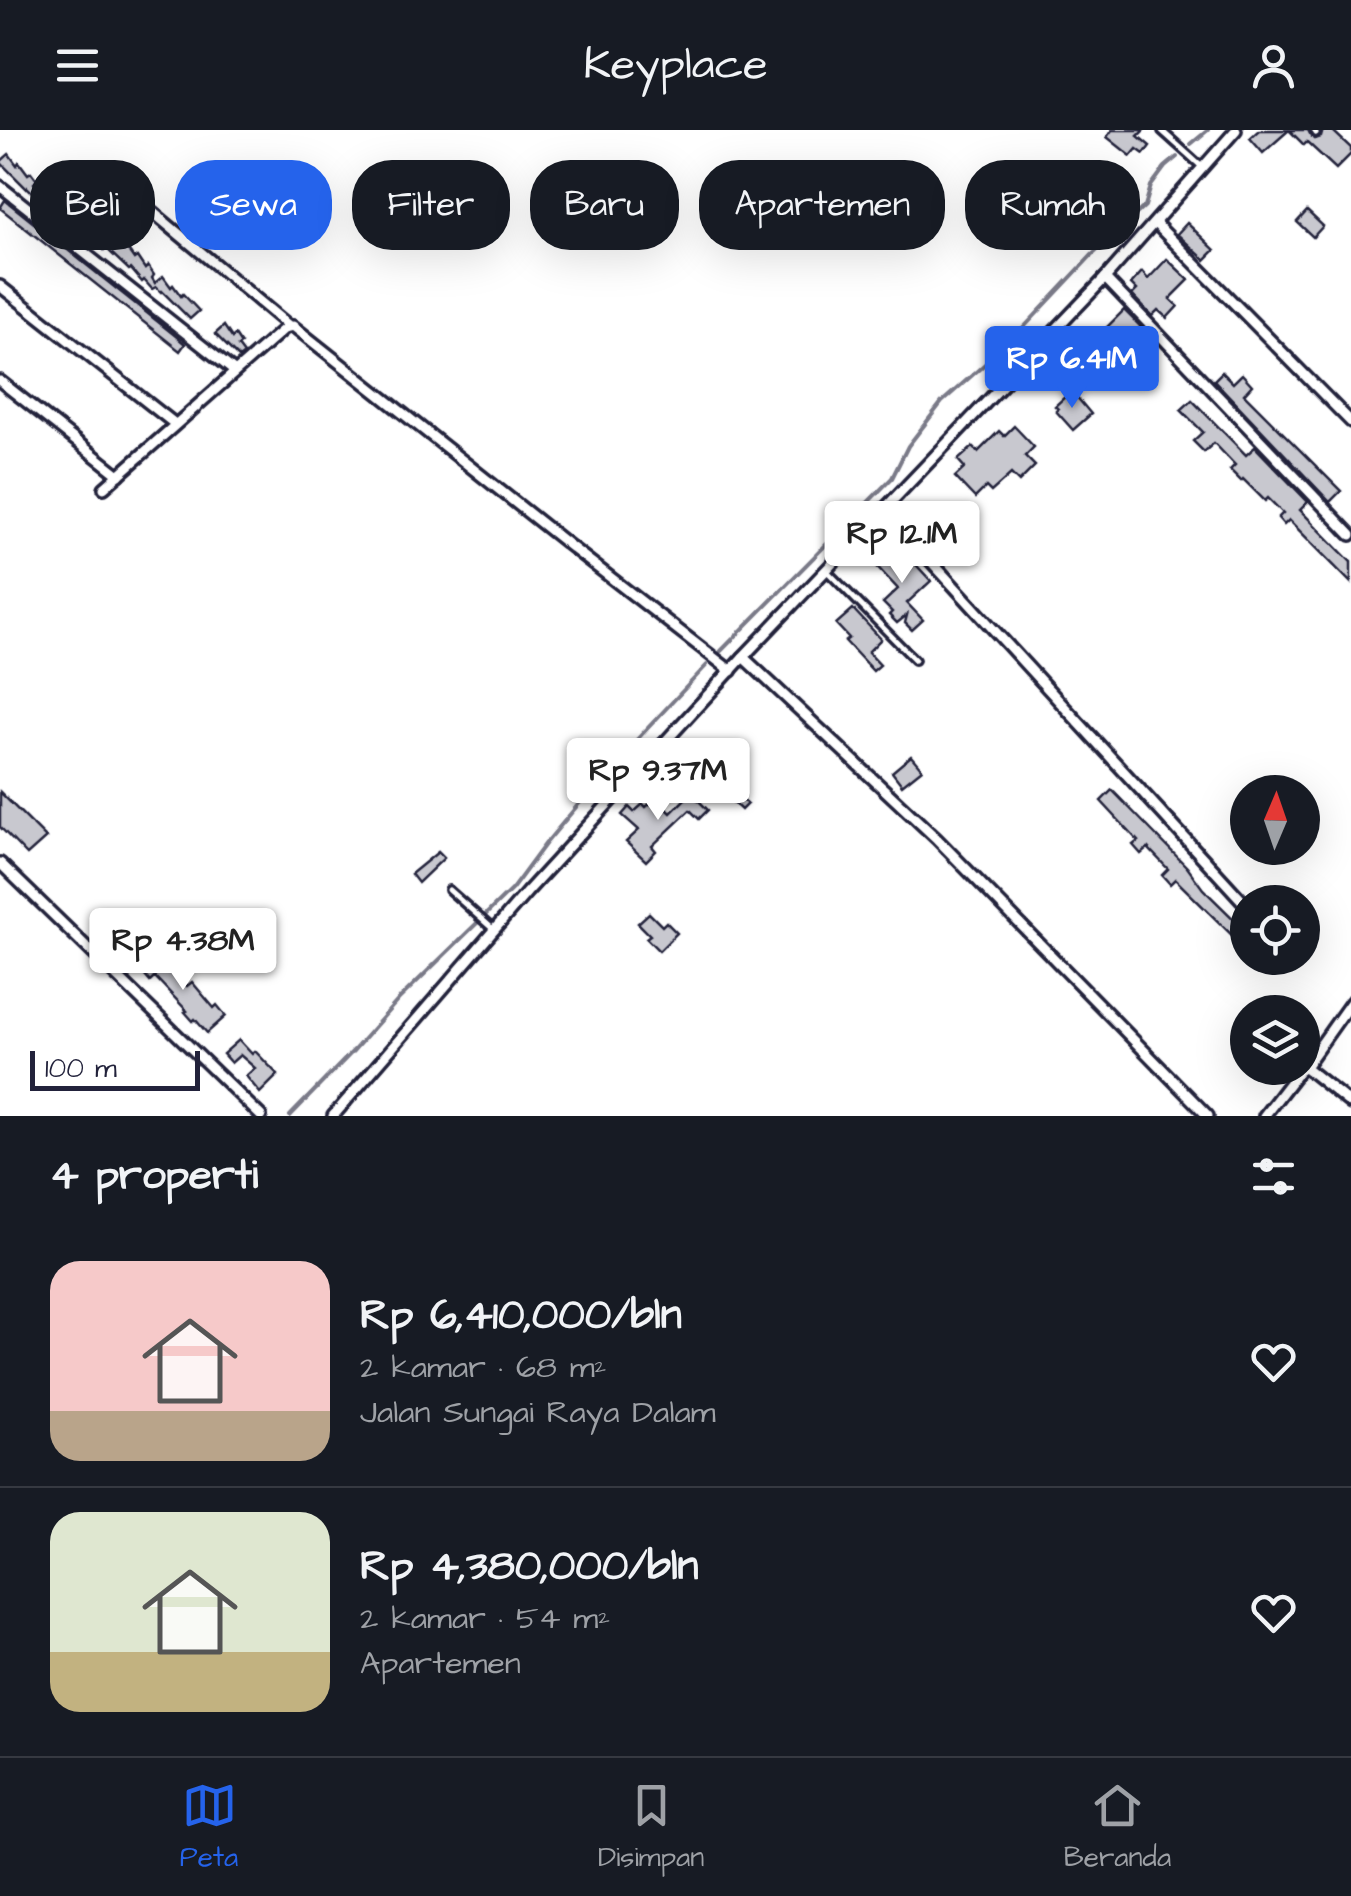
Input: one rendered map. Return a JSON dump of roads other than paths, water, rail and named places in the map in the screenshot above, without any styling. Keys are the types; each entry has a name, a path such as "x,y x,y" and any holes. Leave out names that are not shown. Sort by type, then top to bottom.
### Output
{"street":[{"path":"335,1115 494,930 744,657 1105,278 1236,130"},
{"path":"0,186 234,371"},
{"path":"155,213 289,326 302,332 732,672"},
{"path":"1155,223 1351,422"},
{"path":"1105,278 1351,534"},
{"path":"0,286 176,424"},
{"path":"104,488 289,326"},
{"path":"0,381 119,475"},
{"path":"883,510 1230,886"},
{"path":"744,657 937,839 1208,1116"},
{"path":"0,863 261,1116"},
{"path":"1320,1044 1351,1002"},
{"path":"1320,1080 1351,1104"},
{"path":"1264,1116 1289,1085"}],"lane":[{"path":"1162,131 1202,167"},
{"path":"826,570 915,660"},
{"path":"449,890 494,930"}],"waterway":[{"path":"1191,144 1208,130"},
{"path":"721,651 892,478 908,446 942,402 1012,340 1091,256 1145,206 1151,186 1177,157"},
{"path":"290,1116 400,998 512,889 598,781 707,665"}]}
